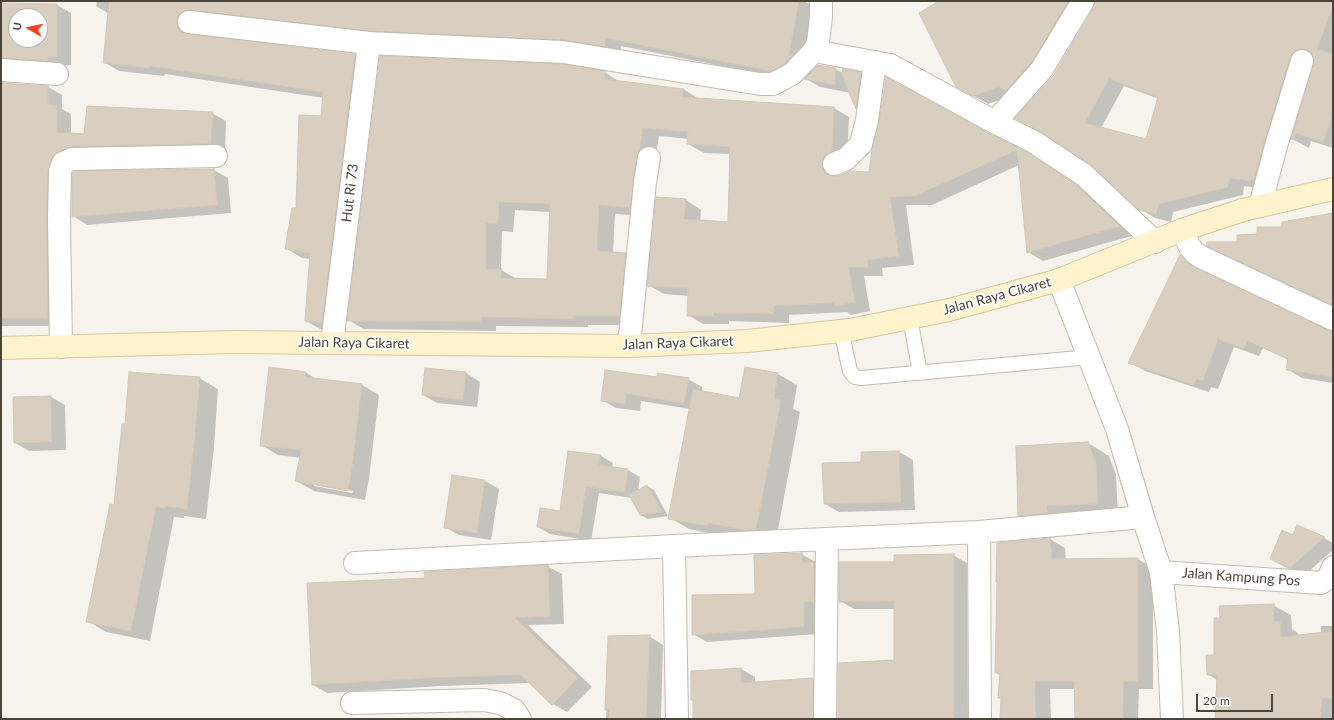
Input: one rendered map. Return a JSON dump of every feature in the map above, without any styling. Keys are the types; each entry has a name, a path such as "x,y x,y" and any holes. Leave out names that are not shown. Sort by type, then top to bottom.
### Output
{"main road":[{"name":"Jalan Raya Cikaret","path":"1,348 234,342 629,346 748,341 841,330 949,310 1060,280 1182,230 1243,210 1333,189"}],"street":[{"path":"189,22 369,43 563,52 760,84 774,84 792,74 814,51 818,42 821,1"},
{"path":"995,122 1042,69 1083,1"},
{"name":"Hut Ri 73","path":"332,343 369,43"},
{"path":"814,51 890,65 1034,142 1084,175 1155,242"},
{"path":"1260,206 1276,146 1302,61"},
{"path":"834,164 846,159 861,144 867,120 875,62"},
{"path":"1,70 57,74"},
{"path":"61,347 59,219 60,171 63,163 72,159 216,156"},
{"path":"629,346 645,182 649,158"},
{"path":"1182,230 1190,247 1201,257 1333,319"},
{"path":"1060,280 1117,428 1161,572 1168,631 1172,719"},
{"path":"355,563 979,532 1143,517"},
{"path":"979,532 980,719"},
{"path":"825,719 827,539"},
{"path":"674,546 677,719"},
{"name":"Jalan Kampung Pos","path":"1161,572 1327,575"},
{"path":"352,703 484,700 500,702 514,710 520,719"}],"lane":[{"path":"910,318 920,373"},
{"path":"841,330 850,371 855,377 861,378 1090,357"}],"building":[{"path":"109,1 799,1 789,55 793,55 784,64 771,71 605,38 605,46 564,40 370,31 190,10 179,14 177,27 181,32 188,34 355,54 322,323 305,321 310,253 285,249 292,208 296,208 299,115 321,116 323,92 149,66 149,68 103,63"},
{"path":"939,1 1068,1 1032,62 1005,91 999,87 973,96 956,87 919,13"},
{"path":"1095,1 1333,1 1333,6 1317,49 1333,54 1333,113 1323,142 1296,133 1294,140 1291,139 1314,64 1314,58 1311,52 1305,49 1299,49 1293,52 1290,57 1254,179 1249,181 1230,178 1228,187 1159,204 1156,214 1139,210 1091,165 1041,132 1015,118 1053,76 1094,7","holes":["1109,79 1158,97 1146,139 1085,123"]},
{"path":"1,3 57,4 57,57 48,57 48,61 1,58"},
{"path":"380,56 562,64 605,71 605,79 684,89 682,97 834,107 832,151 824,156 822,163 826,174 833,176 839,176 850,171 869,172 886,77 1028,153 1076,185 1120,226 1027,253 1017,150 915,196 890,197 899,256 867,260 868,267 849,268 855,302 835,306 834,303 774,306 774,314 714,313 713,316 687,316 688,288 647,286 656,197 686,199 684,219 728,222 730,147 687,144 688,132 643,128 640,149 637,156 630,208 599,205 597,251 626,253 619,316 573,316 573,319 481,317 480,322 347,321","holes":["499,202 550,204 547,279 501,278 502,269 486,269 486,223 498,224"]},
{"path":"818,65 836,68 835,85 804,79"},
{"path":"843,69 861,72 856,109 842,75"},
{"path":"1,83 48,86 48,104 57,105 57,132 84,134 87,106 213,112 211,144 72,146 54,155 48,171 46,219 48,318 1,318"},
{"path":"214,169 217,205 72,217 72,173 75,171"},
{"path":"1333,213 1333,305 1206,246 1207,242 1237,242 1237,235 1257,234 1257,227 1282,227 1282,222"},
{"path":"1180,255 1196,268 1333,331 1333,377 1286,370 1288,359 1248,341 1244,349 1218,339 1203,381 1196,379 1194,385 1128,363"},
{"path":"269,367 306,372 305,377 362,384 348,491 295,481 301,450 260,446"},
{"path":"745,367 778,373 774,399 781,400 756,530 745,530 708,523 708,526 668,519 693,389 739,398"},
{"path":"425,368 466,372 463,400 422,395"},
{"path":"605,370 657,377 657,373 689,378 684,403 627,394 625,404 601,401"},
{"path":"129,372 200,377 187,509 165,506 165,508 156,507 131,631 86,622 110,504 114,505 122,424 125,424"},
{"path":"51,396 52,442 14,443 13,397"},
{"path":"1088,442 1096,463 1098,504 1047,506 1048,513 1018,516 1016,446"},
{"path":"568,451 601,455 599,465 628,469 625,492 586,487 579,534 537,527 540,508 560,511"},
{"path":"899,451 901,502 824,504 822,463 861,462 861,452"},
{"path":"452,475 485,480 477,533 444,528"},
{"path":"647,485 662,512 640,515 629,495"},
{"path":"1297,525 1325,537 1290,568 1270,559 1282,530 1293,535"},
{"path":"1050,538 1052,559 1138,558 1138,681 1124,681 1123,719 1075,719 1074,681 1035,681 1036,719 1000,719 1001,698 998,698 1000,673 995,673 997,543"},
{"path":"802,553 802,562 814,562 814,602 804,602 804,627 692,635 692,595 755,594 754,555"},
{"path":"954,554 954,719 838,719 838,663 894,660 894,601 839,602 839,562 894,562 894,555"},
{"path":"548,565 550,616 515,618 578,678 552,705 521,675 426,678 312,685 307,583 425,578 424,572"},
{"path":"1274,604 1274,621 1280,621 1281,637 1333,631 1333,699 1322,698 1320,719 1215,719 1217,675 1207,675 1206,655 1214,655 1214,618 1220,618 1219,606"},
{"path":"650,635 646,719 609,719 609,710 605,710 608,636"},
{"path":"741,668 741,683 813,678 813,719 693,719 693,700 691,700 691,671"}]}
